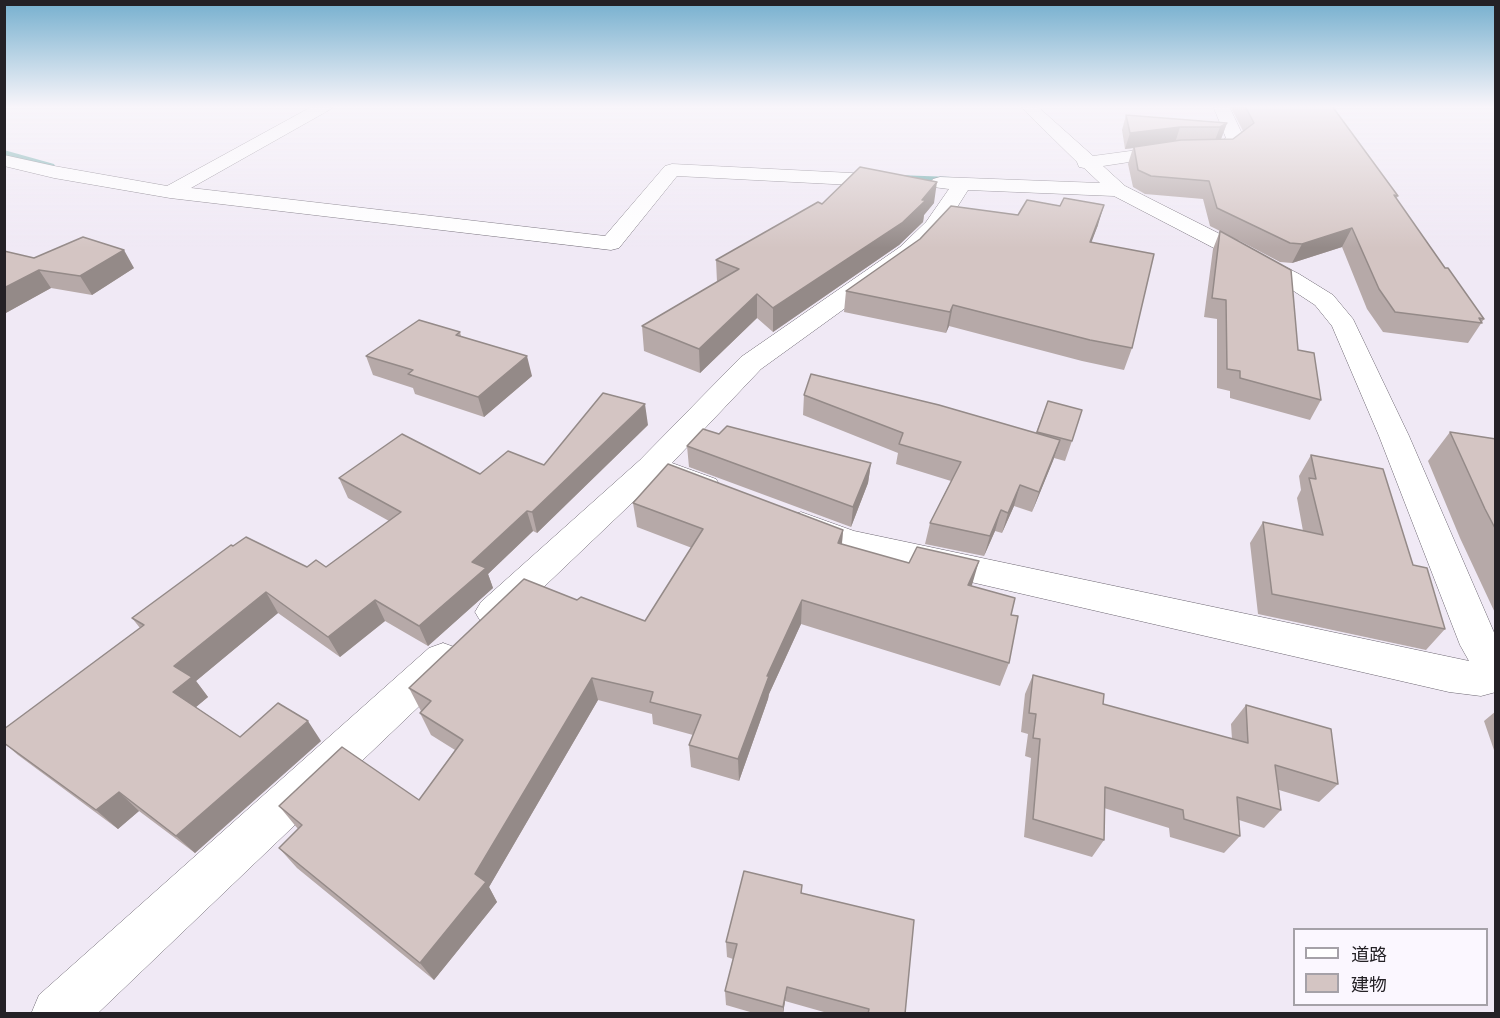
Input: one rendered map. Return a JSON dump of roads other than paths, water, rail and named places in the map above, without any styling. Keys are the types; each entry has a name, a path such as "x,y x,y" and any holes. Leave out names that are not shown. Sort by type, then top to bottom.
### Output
{"street":[{"path":"170,192 239,154"},
{"path":"1076,154 1118,190 1232,246 1324,300 1344,324 1394,436 1479,645 1496,664"},
{"path":"1086,163 1151,154"},
{"path":"4,160 64,174 170,192 612,243 672,170 1118,190"},
{"path":"58,1014 651,467 751,363 908,252 933,226 962,184"},
{"path":"651,467 728,496"},
{"path":"772,513 849,542 1449,675 1481,679 1496,675"}],"waterway":[{"path":"9,154 51,166"},
{"path":"900,177 952,179"}]}
